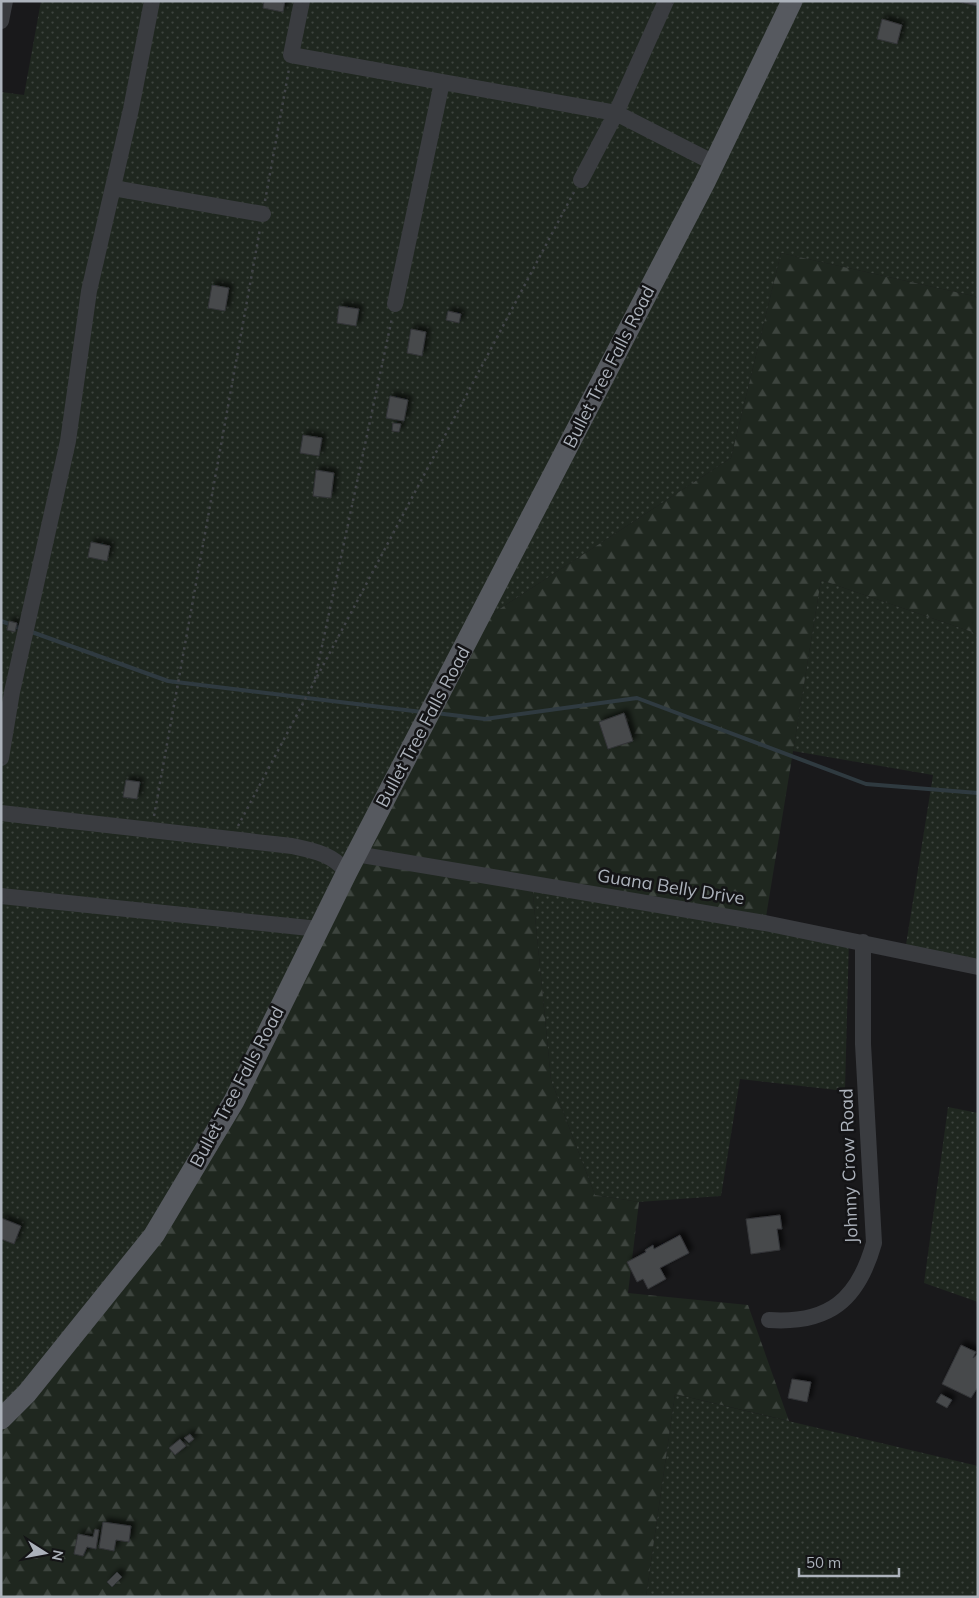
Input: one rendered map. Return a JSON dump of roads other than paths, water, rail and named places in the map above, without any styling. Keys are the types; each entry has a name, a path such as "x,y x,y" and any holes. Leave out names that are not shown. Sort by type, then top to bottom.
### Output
{"main road":[{"name":"Bullet Tree Falls Road","path":"1,1419 27,1393 154,1235 234,1101 352,863 714,163 792,1"}],"street":[{"path":"1,21 5,1"},
{"path":"1,758 12,692 68,441 89,291 113,188 152,1"},
{"path":"302,1 291,55 616,113 714,163"},
{"path":"581,180 616,113 666,1"},
{"path":"395,304 442,82"},
{"path":"113,188 263,214"},
{"path":"1,813 292,846 324,853 338,861 352,863"},
{"name":"Guana Belly Drive","path":"352,863 765,923 978,967"},
{"path":"1,896 319,929"},
{"name":"Johnny Crow Road","path":"769,1320 795,1322 817,1317 838,1304 851,1291 867,1268 874,1243 864,1044 863,942"}],"waterway":[{"path":"1,621 23,629"},
{"path":"29,631 168,681 422,712"},
{"path":"436,713 485,719 637,698 866,784 978,793"}]}
